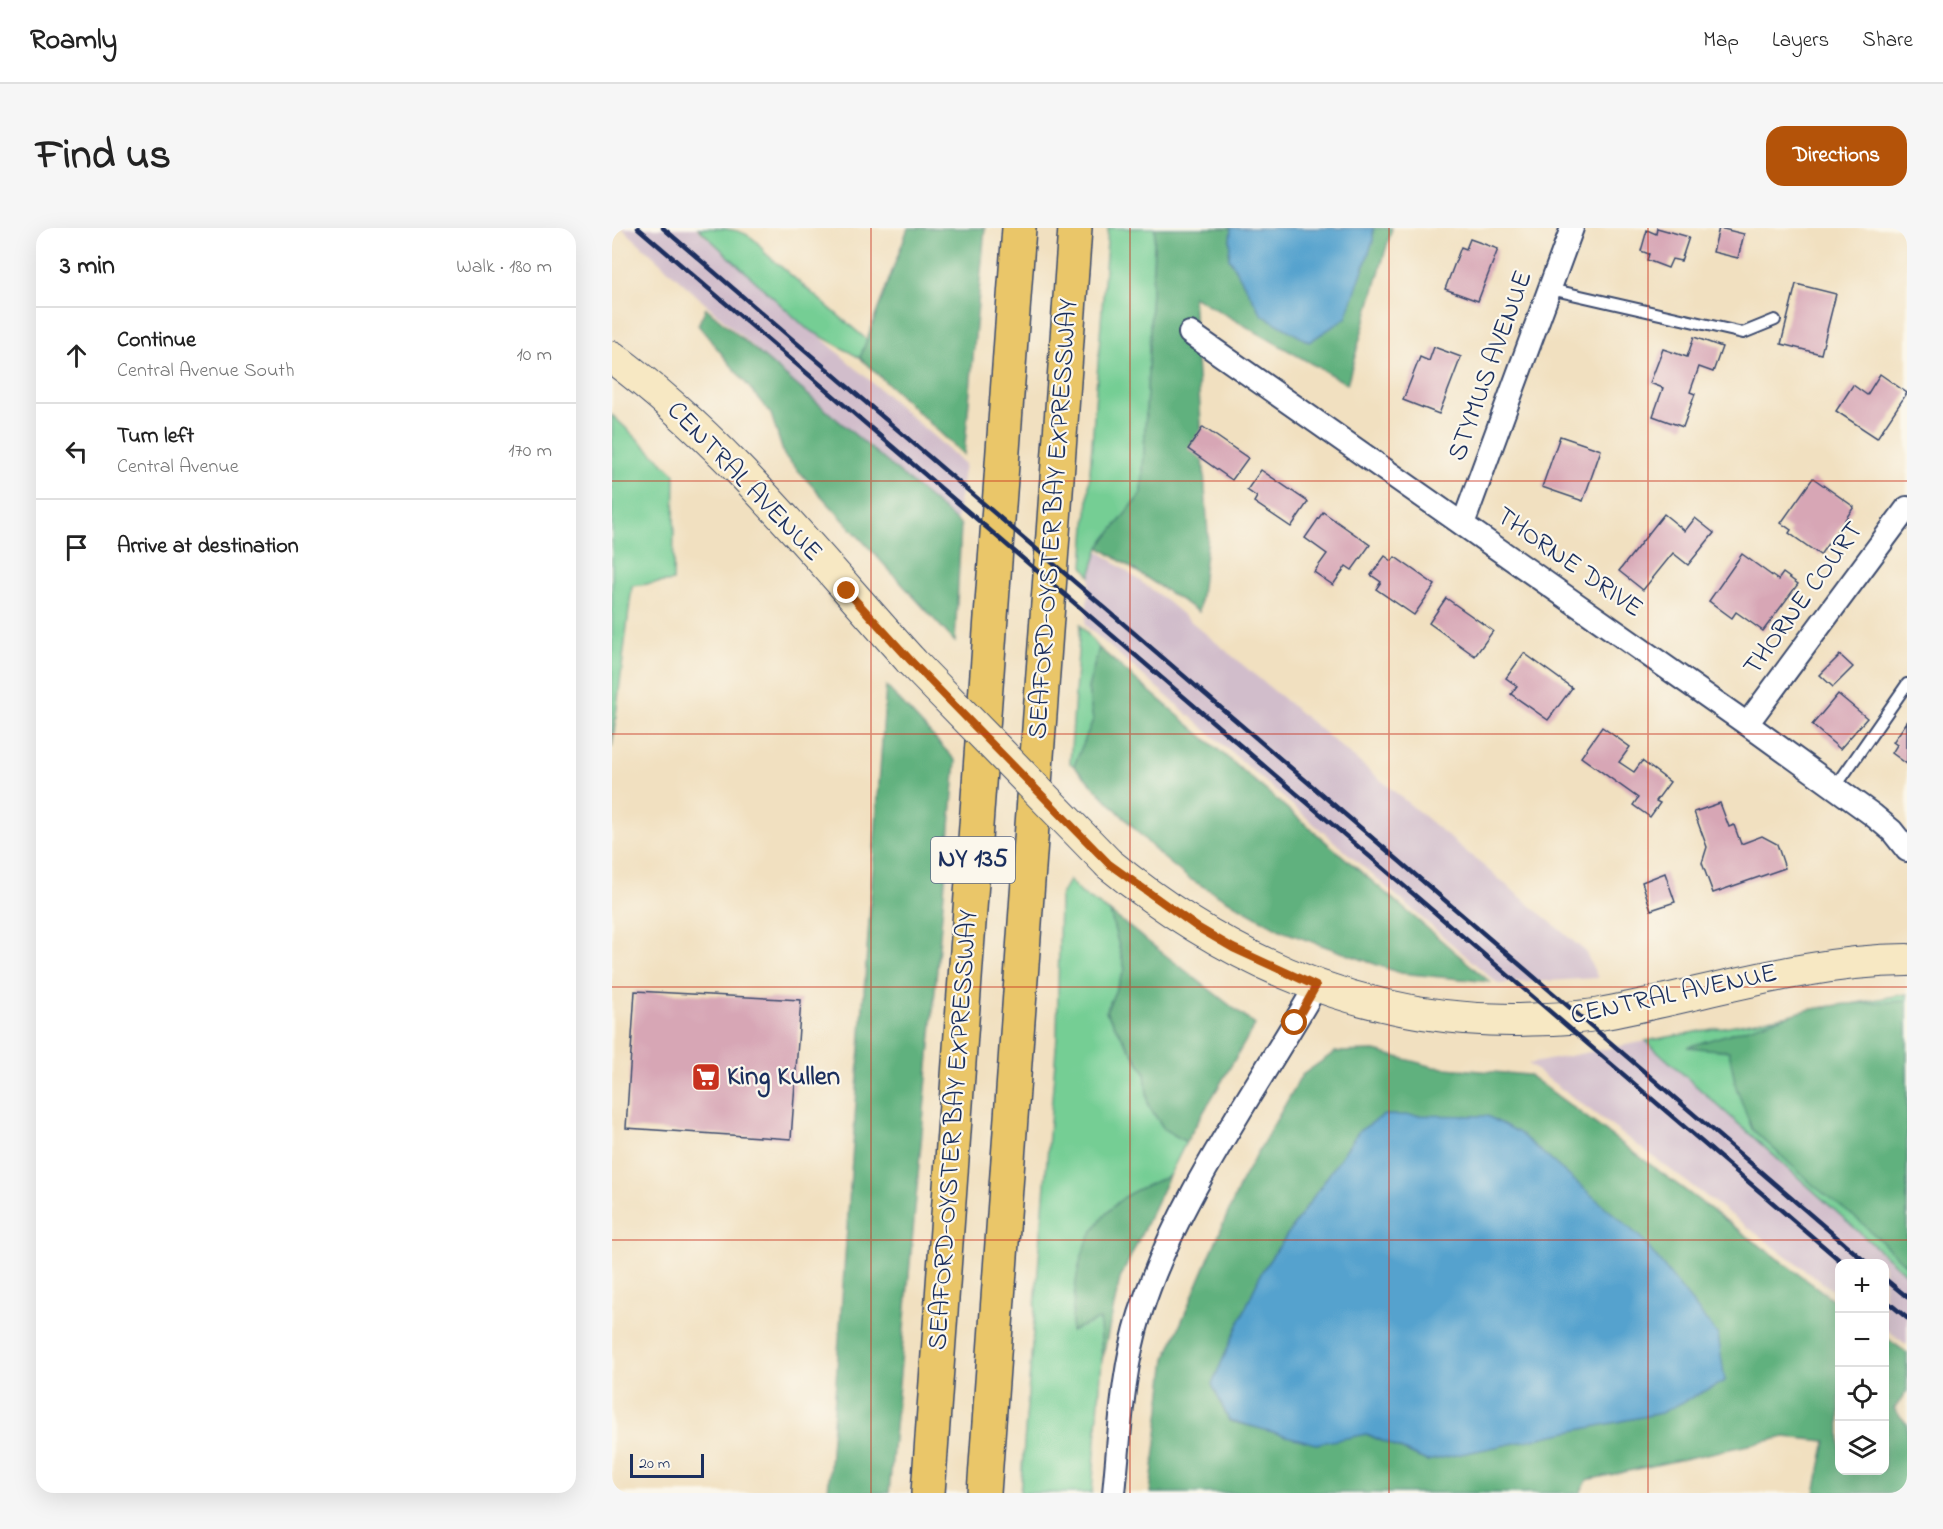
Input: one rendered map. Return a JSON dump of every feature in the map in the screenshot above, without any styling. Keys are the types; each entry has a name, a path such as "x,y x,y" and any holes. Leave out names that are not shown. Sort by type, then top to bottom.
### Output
{"highway":[{"name":"SEAFORD-OYSTER BAY EXPRESSWAY","path":"928,1493 1019,228"},
{"name":"SEAFORD-OYSTER BAY EXPRESSWAY","path":"984,1493 1074,228"}],"main road":[{"name":"CENTRAL AVENUE","path":"612,357 647,383 739,472 911,661 1109,864 1197,927 1233,948 1316,986 1379,1006 1419,1014 1486,1020 1551,1019 1603,1014 1782,972 1854,962 1907,960"}],"street":[{"name":"STYMUS AVENUE","path":"1463,524 1572,228"},
{"name":"THORNE DRIVE","path":"1190,333 1747,724 1873,815 1892,831 1907,850"},
{"name":"THORNE COURT","path":"1747,724 1907,508"},
{"path":"1114,1493 1126,1374 1140,1314 1175,1228 1208,1166 1316,986"}],"lane":[{"path":"1550,289 1743,333 1775,320"},
{"path":"1834,789 1907,684"}],"shaded area":[{"path":"622,228 696,228 965,464 955,529"},
{"path":"1093,547 1163,598 1585,951 1598,978 1498,984 1085,625"},
{"path":"1646,1041 1907,1275 1907,1345 1889,1331 1889,1259 1835,1259 1835,1292 1528,1064"}],"green space":[{"path":"698,228 729,229 746,234 753,239 765,253 867,340 860,358 806,328"},
{"path":"908,228 985,228 964,455 860,358"},
{"path":"1108,228 1155,228 1142,493 1099,547 1090,576 1083,566"},
{"path":"1155,228 1231,228 1229,258 1373,241 1373,228 1392,228 1347,384 1193,296 1208,535 1199,612 1099,547 1142,493"},
{"path":"706,308 961,525 955,642 784,455 771,414 698,325"},
{"path":"612,415 675,474 673,581 632,586 612,748"},
{"path":"1080,625 1099,648 1088,688 1093,720 1074,766 1070,763"},
{"path":"1099,648 1490,982 1400,973 1282,931 1188,878 1160,855 1074,766 1093,720 1088,688"},
{"path":"886,686 956,761 889,1493 828,1493"},
{"path":"1069,880 1081,893 1110,912 1125,969 1106,1012 1145,1072 1148,1105 1164,1129 1186,1142 1169,1176 1121,1200 1072,1330 1100,1319 1102,1360 1092,1493 1020,1493 1057,1036 1060,897"},
{"path":"1110,912 1255,1025 1186,1142 1164,1129 1148,1105 1145,1072 1106,1012 1125,969"},
{"path":"1907,994 1907,1275 1646,1041"},
{"path":"1907,1001 1907,1266 1862,1223 1814,1186 1752,1129 1736,1087 1729,1051 1687,1047 1806,1010 1845,1004"},
{"path":"1375,1051 1434,1067 1529,1075 1835,1301 1835,1475 1889,1475 1889,1340 1907,1353 1907,1391 1894,1409 1907,1424 1907,1493 1815,1493 1826,1441 1785,1437 1587,1480 1580,1493 1150,1493 1166,1358 1242,1180 1302,1075 1335,1052","holes":["1359,1131 1427,1461 1366,1434 1272,1431 1229,1421 1212,1384 1262,1271"]},
{"path":"1169,1176 1120,1279 1102,1360 1100,1319 1071,1331 1081,1258 1096,1226 1107,1212 1128,1194"}],"water":[{"path":"1231,228 1373,228 1373,241 1346,318 1309,342 1262,315 1229,258"},
{"path":"1384,1115 1487,1116 1518,1132 1640,1237 1718,1335 1725,1381 1661,1413 1427,1461 1367,1434 1316,1444 1229,1420 1212,1384 1262,1271 1359,1131"}],"building":[{"path":"1657,228 1689,237 1681,261 1672,259 1668,268 1647,260 1649,254 1641,251 1647,230 1656,234"},
{"path":"1719,228 1744,234 1738,258 1713,252"},
{"path":"1470,239 1498,249 1478,301 1445,289 1461,247 1466,249"},
{"path":"1796,284 1836,294 1821,354 1781,344"},
{"path":"1694,337 1722,347 1713,372 1699,367 1690,392 1695,394 1683,427 1653,416 1663,388 1650,383 1663,349 1687,357"},
{"path":"1434,347 1461,357 1439,414 1403,400 1420,357 1429,361"},
{"path":"1880,374 1907,393 1877,438 1836,411 1853,385 1867,395"},
{"path":"1203,427 1248,458 1232,480 1188,449"},
{"path":"1560,436 1601,450 1583,501 1542,487"},
{"path":"1261,470 1308,502 1291,527 1254,502 1257,497 1247,490"},
{"path":"1813,478 1854,507 1820,555 1789,533 1791,530 1781,523"},
{"path":"1323,512 1370,545 1352,570 1346,566 1333,585 1314,572 1327,554 1305,538"},
{"path":"1664,514 1685,531 1695,518 1714,533 1688,565 1673,553 1643,590 1619,571"},
{"path":"1742,554 1778,580 1783,573 1798,584 1763,631 1736,612 1732,618 1709,601"},
{"path":"1385,556 1392,561 1395,557 1435,585 1414,615 1376,589 1381,582 1371,575"},
{"path":"1446,598 1493,631 1475,656 1429,623"},
{"path":"1524,653 1572,688 1548,720 1511,694 1517,686 1506,678"},
{"path":"1840,655 1853,667 1833,687 1820,675"},
{"path":"1838,694 1867,718 1840,749 1812,725"},
{"path":"1907,722 1907,764 1892,753 1897,745 1893,742"},
{"path":"1602,727 1630,747 1619,762 1634,772 1642,761 1670,782 1656,801 1660,803 1650,817 1633,805 1638,798 1581,757"},
{"path":"1720,803 1729,827 1734,825 1741,844 1762,836 1777,844 1785,868 1713,893 1702,863 1707,847 1694,812"},
{"path":"1665,873 1675,902 1651,910 1642,882"},
{"path":"635,991 801,1000 791,1139 626,1128"}],"railway":[{"path":"638,228 1838,1259"},
{"path":"663,228 1862,1259"},
{"path":"1889,1282 1907,1297"},
{"path":"1889,1303 1907,1318"}],"place":[{"name":"King Kullen","path":"706,1077"}],"route":[{"path":"847,591 911,661 1109,864 1165,907 1197,927 1233,948 1316,986 1295,1023"}]}
